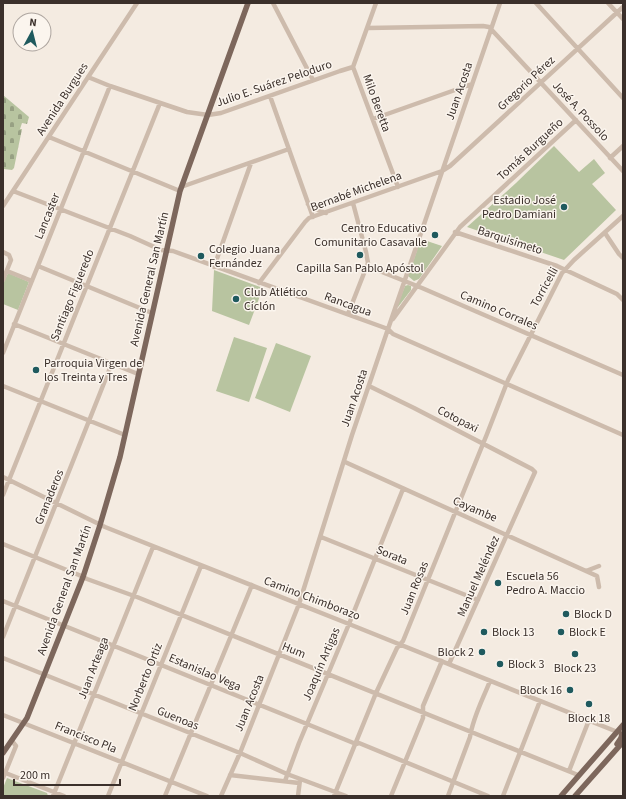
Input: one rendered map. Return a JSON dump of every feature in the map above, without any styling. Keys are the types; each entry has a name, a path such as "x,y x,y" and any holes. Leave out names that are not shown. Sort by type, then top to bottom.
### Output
{"main road":[{"name":"Avenida General San Martín","path":"3,754 24,723 83,577 100,525 110,494 125,435 181,189 248,3"},
{"path":"592,776 596,767 619,741 623,725"},
{"path":"561,796 578,775 621,733"},
{"path":"575,796 623,742"}],"street":[{"name":"Avenida Burgues","path":"3,206 137,3"},
{"path":"273,3 313,80"},
{"name":"Milo Beretta","path":"376,3 354,67 398,187"},
{"name":"Juan Acosta","path":"221,796 260,705 299,604 390,322 500,3"},
{"path":"536,3 623,98"},
{"path":"608,3 623,19"},
{"name":"Gregorio Pérez","path":"442,171 450,166 623,8"},
{"path":"368,28 487,26 491,28"},
{"name":"José A. Possolo","path":"491,28 623,171"},
{"name":"Julio E. Suárez Peloduro","path":"88,77 187,112 208,115 221,113 354,67"},
{"path":"373,119 472,84"},
{"name":"Lancaster","path":"3,353 110,86"},
{"path":"270,96 313,217"},
{"name":"Santiago Figueredo","path":"3,495 160,103"},
{"name":"Tomás Burgueño","path":"390,322 418,286 455,232 576,120"},
{"path":"49,137 132,172 181,189 289,149"},
{"path":"610,158 623,146"},
{"path":"214,267 251,163"},
{"name":"Bernabé Michelena","path":"259,283 305,222 313,217 442,171"},
{"name":"Rancagua","path":"13,191 110,228 161,250 172,251 388,329 393,334 506,385 622,433"},
{"path":"348,314 368,260 353,203"},
{"path":"308,204 315,209 326,213"},
{"name":"Torricelli","path":"506,385 559,278 565,269 623,216"},
{"name":"Barquisimeto","path":"455,232 565,269 616,294 623,300"},
{"path":"605,233 623,262"},
{"path":"3,252 9,254 11,258 3,280"},
{"path":"618,254 623,258"},
{"path":"38,266 152,313"},
{"name":"Camino Corrales","path":"367,266 418,286 623,375"},
{"path":"7,271 32,281"},
{"path":"14,324 138,374"},
{"name":"Granaderos","path":"3,637 112,363"},
{"name":"Juan Rosas","path":"335,794 376,693 397,648 403,641 484,443 506,385"},
{"path":"3,386 125,435"},
{"name":"Cotopaxi","path":"369,386 484,443 532,469 535,474"},
{"name":"Cayambe","path":"345,462 597,576 599,587"},
{"name":"Manuel Meléndez","path":"449,664 535,474"},
{"name":"Camino Chimborazo","path":"3,477 100,525 153,547 252,585 621,733"},
{"name":"Joaquín Artigas","path":"285,781 403,489"},
{"name":"Sorata","path":"321,537 478,600"},
{"name":"Hum","path":"3,544 578,775"},
{"name":"Juan Arteaga","path":"53,794 153,547"},
{"name":"Norberto Ortiz","path":"108,796 201,566"},
{"path":"586,571 600,566"},
{"path":"165,796 252,585"},
{"name":"Estanislao Vega","path":"3,601 488,796"},
{"name":"Guenoas","path":"3,658 240,753 300,781 335,794 346,796"},
{"path":"391,796 423,718 423,706 442,661"},
{"path":"448,796 470,737 477,712 490,681"},
{"path":"503,796 540,701"},
{"name":"Francisco Pla","path":"3,715 207,796"},
{"path":"569,771 589,720"},
{"path":"3,778 4,772 16,746 12,741"},
{"path":"4,772 53,794 64,796"},
{"path":"230,775 285,781 300,781 298,796"}],"green space":[{"path":"3,95 29,117 27,124 22,123 20,129 22,129 14,168 12,170 4,169 3,171"},
{"path":"554,146 579,172 594,159 605,173 592,184 616,210 564,260 467,227 516,183"},
{"path":"421,239 442,246 419,279 414,281 408,276"},
{"name":"Club Atlético Cíclón","path":"214,270 263,288 249,325 212,311"},
{"path":"8,273 29,282 18,310 3,304 3,284"},
{"path":"405,286 411,286 411,290 398,307 397,306"},
{"path":"234,337 267,348 249,402 216,391"},
{"path":"276,343 311,356 290,412 255,398"},
{"path":"7,778 47,793 48,796 3,796 3,788"}],"place":[{"name":"Estadio José Pedro Damiani","path":"564,207"},
{"name":"Centro Educativo Comunitario Casavalle","path":"435,235"},
{"name":"Capilla San Pablo Apóstol","path":"360,255"},
{"name":"Colegio Juana Fernández","path":"201,256"},
{"name":"Club Atlético Cíclón","path":"236,299"},
{"name":"Parroquia Virgen de los Treinta y Tres","path":"36,370"},
{"name":"Escuela 56 Pedro A. Maccio","path":"498,583"},
{"name":"Block D","path":"566,614"},
{"name":"Block 13","path":"484,632"},
{"name":"Block E","path":"561,632"},
{"name":"Block 2","path":"482,652"},
{"name":"Block 23","path":"575,654"},
{"name":"Block 3","path":"500,664"},
{"name":"Block 16","path":"570,690"},
{"name":"Block 18","path":"589,704"}]}
